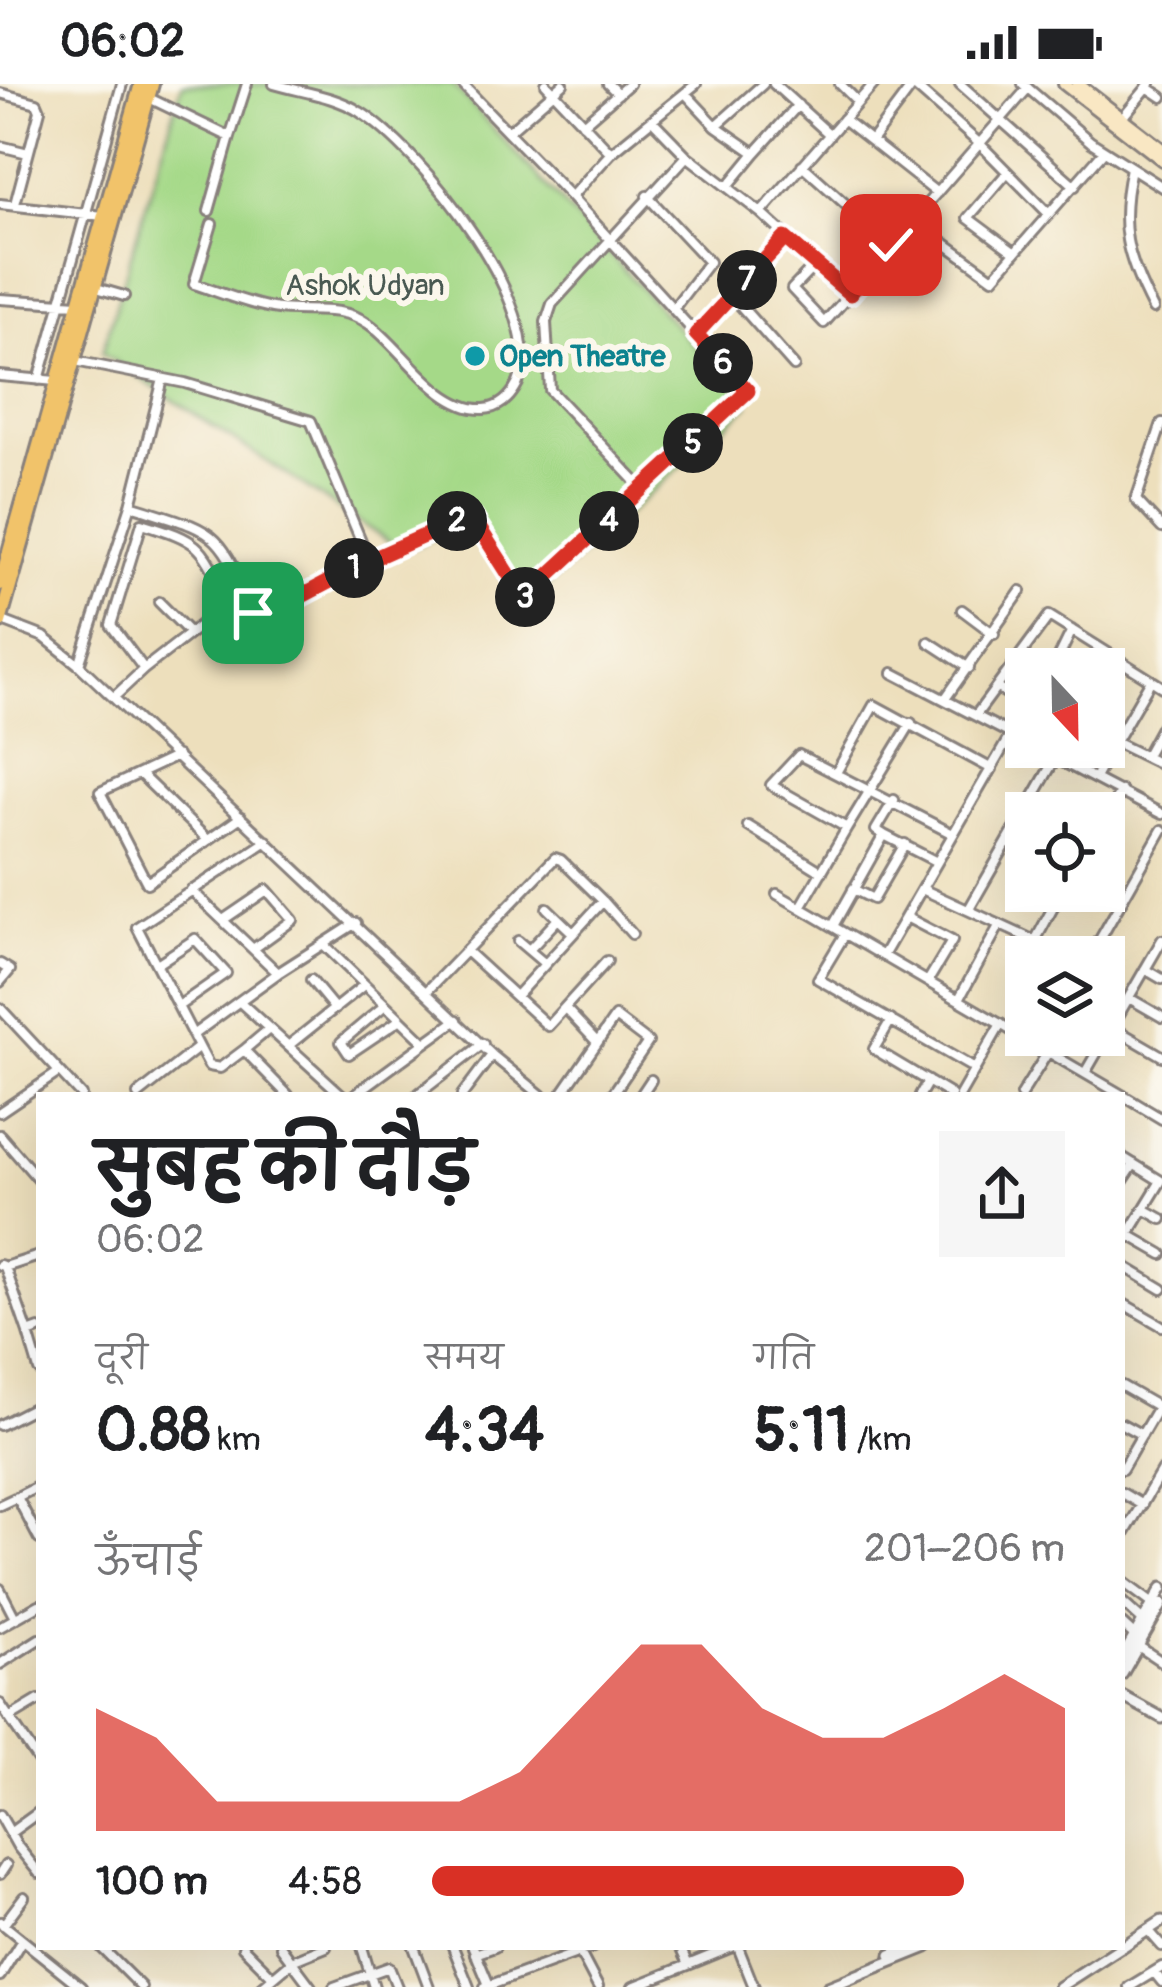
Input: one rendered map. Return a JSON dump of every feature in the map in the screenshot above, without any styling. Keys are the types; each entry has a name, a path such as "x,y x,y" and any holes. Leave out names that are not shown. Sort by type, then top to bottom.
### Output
{"main road":[{"path":"1064,84 1162,160"},
{"path":"1078,84 1162,149"},
{"path":"0,584 103,217 147,89"},
{"path":"0,620 147,89"}],"street":[{"path":"39,380 122,84"},
{"path":"209,211 247,84"},
{"path":"212,224 194,284 266,308 327,310 368,323 432,385 463,406 492,407 510,397 517,385 522,344 517,323 496,274 458,210 410,154 359,111 274,84"},
{"path":"131,505 216,537 232,559 253,613 260,617 464,518 473,518 524,598 748,391 462,84"},
{"path":"508,132 549,88 562,84"},
{"path":"608,84 618,94"},
{"path":"583,124 629,84"},
{"path":"571,197 611,153 695,84"},
{"path":"716,126 764,84"},
{"path":"774,84 829,134"},
{"path":"840,84 858,101"},
{"path":"761,213 874,84"},
{"path":"872,142 913,84 1049,214"},
{"path":"960,84 1075,186"},
{"path":"816,265 792,289 824,323 1026,86 1104,152 1162,187"},
{"path":"1121,119 1149,86 1162,97"},
{"path":"549,88 611,153"},
{"path":"147,89 230,137"},
{"path":"0,93 39,106 15,205"},
{"path":"685,93 716,126 755,153"},
{"path":"728,186 798,106"},
{"path":"843,119 937,194"},
{"path":"652,120 687,156 761,213 850,294"},
{"path":"0,146 28,153"},
{"path":"913,220 993,278 1104,152"},
{"path":"644,489 554,398 547,381 548,313 646,196 687,156"},
{"path":"802,165 891,245"},
{"path":"1131,168 1123,232 1137,278 1153,309"},
{"path":"1008,172 968,218 1015,253"},
{"path":"646,196 709,262 673,309"},
{"path":"0,204 103,217"},
{"path":"696,334 785,238"},
{"path":"93,287 124,296"},
{"path":"732,296 794,366"},
{"path":"0,298 78,304"},
{"path":"74,361 163,379 311,421 370,560"},
{"path":"0,376 56,381"},
{"path":"80,665 131,505 163,379"},
{"path":"1162,423 1136,500 1162,528"},
{"path":"1147,467 1162,473"},
{"path":"115,697 143,669 229,603 202,548 186,536 142,523 111,625 143,669"},
{"path":"945,700 1021,591"},
{"path":"159,602 189,632"},
{"path":"962,610 994,634"},
{"path":"976,715 1049,616 1100,648"},
{"path":"0,620 44,637 80,665 537,1092"},
{"path":"1064,648 1072,631"},
{"path":"929,642 969,668"},
{"path":"1125,664 1162,687"},
{"path":"893,673 1005,731"},
{"path":"1125,721 1150,680"},
{"path":"997,688 1005,692"},
{"path":"836,771 874,705 992,769"},
{"path":"801,907 911,723"},
{"path":"1146,755 1162,726"},
{"path":"883,956 1005,745"},
{"path":"1125,750 1162,764"},
{"path":"847,828 771,785 799,755 953,834"},
{"path":"178,756 100,792 147,883 241,817"},
{"path":"1074,768 1162,814"},
{"path":"1095,778 1100,768"},
{"path":"140,774 208,840"},
{"path":"894,800 876,830 937,862"},
{"path":"748,826 822,872"},
{"path":"1125,895 1162,830"},
{"path":"833,926 884,835"},
{"path":"267,841 137,927 209,1066 220,1068 269,1029"},
{"path":"854,889 873,899 905,844"},
{"path":"969,909 1005,847"},
{"path":"428,991 555,858 632,934"},
{"path":"922,889 1035,941 1051,912"},
{"path":"191,890 278,974"},
{"path":"223,920 267,890 293,920 254,950"},
{"path":"777,894 1005,1027"},
{"path":"516,996 603,901"},
{"path":"547,908 573,933"},
{"path":"906,917 952,941 928,981"},
{"path":"529,950 558,919"},
{"path":"194,1034 356,923"},
{"path":"958,1000 999,926"},
{"path":"845,934 818,979 975,1069"},
{"path":"157,964 195,939 226,973 180,1005"},
{"path":"1125,1005 1162,940"},
{"path":"518,941 544,963"},
{"path":"325,946 425,1042"},
{"path":"466,951 548,1026 607,961"},
{"path":"0,964 10,970 0,982"},
{"path":"1145,969 1162,979"},
{"path":"311,980 335,1009"},
{"path":"288,1046 364,986"},
{"path":"1129,998 1162,1017"},
{"path":"240,1003 339,1092"},
{"path":"384,1006 340,1042 349,1054 398,1021"},
{"path":"0,1007 77,1092"},
{"path":"566,1009 596,1041"},
{"path":"563,1092 615,1017 648,1042 614,1092"},
{"path":"358,1092 457,1020"},
{"path":"891,1020 874,1049 950,1092"},
{"path":"958,1092 1000,1024"},
{"path":"1125,1035 1162,1056"},
{"path":"420,1092 483,1044"},
{"path":"142,1092 199,1047"},
{"path":"244,1050 285,1092"},
{"path":"464,1092 492,1054"},
{"path":"1023,1092 1042,1056"},
{"path":"1055,1056 1117,1092"},
{"path":"1085,1073 1095,1056"},
{"path":"0,1112 59,1072"},
{"path":"643,1092 651,1080"},
{"path":"517,1092 524,1082"},
{"path":"922,1092 928,1082"},
{"path":"1125,1097 1162,1119"},
{"path":"0,1136 36,1177"},
{"path":"1125,1159 1162,1181 1125,1241"},
{"path":"1125,1178 1134,1164"},
{"path":"1144,1209 1162,1219"},
{"path":"1129,1235 1162,1254"},
{"path":"36,1257 3,1266 36,1360"},
{"path":"1125,1267 1162,1289"},
{"path":"1125,1305 1162,1326"},
{"path":"28,1333 36,1330"},
{"path":"1125,1388 1160,1408 1125,1461"},
{"path":"0,1425 36,1407"},
{"path":"1125,1426 1142,1435"},
{"path":"1125,1533 1162,1471"},
{"path":"0,1505 36,1488"},
{"path":"1125,1494 1142,1504"},
{"path":"17,1497 36,1533"},
{"path":"1125,1583 1158,1604"},
{"path":"1125,1654 1158,1604 1162,1588"},
{"path":"0,1589 15,1618"},
{"path":"1125,1667 1143,1621 1158,1604"},
{"path":"1125,1605 1143,1621"},
{"path":"0,1627 36,1607"},
{"path":"1125,1628 1162,1662"},
{"path":"0,1664 36,1642"},
{"path":"1125,1698 1162,1718"},
{"path":"9,1718 36,1702"},
{"path":"0,1704 36,1758"},
{"path":"10,1833 36,1814"},
{"path":"0,1815 36,1869"},
{"path":"24,1898 1,1923 81,1987"},
{"path":"1125,1945 1162,1921"},
{"path":"1148,1930 1162,1946"},
{"path":"0,1976 22,1940"},
{"path":"104,1950 141,1987"},
{"path":"246,1950 272,1976"},
{"path":"284,1950 311,1987"},
{"path":"262,1987 294,1960 319,1950"},
{"path":"363,1950 374,1987"},
{"path":"415,1950 429,1987"},
{"path":"454,1950 469,1987"},
{"path":"474,1951 487,1986 578,1950 598,1987"},
{"path":"681,1950 688,1965"},
{"path":"633,1987 733,1950"},
{"path":"736,1950 754,1987"},
{"path":"814,1987 903,1950"},
{"path":"828,1987 920,1950"},
{"path":"1059,1987 1117,1950"},
{"path":"334,1987 389,1967 397,1987"},
{"path":"1130,1987 1158,1970 1162,1982"},
{"path":"59,1987 68,1977"}],"green space":[{"name":"Ashok Udyan","path":"182,84 452,84 749,405 524,607 471,522 403,551 102,353"}],"place":[{"name":"Open Theatre","path":"475,356"}],"route":[{"path":"253,613 266,615 370,560 464,518 473,518 524,598 748,391 696,334 785,238 850,294 891,245"}]}
